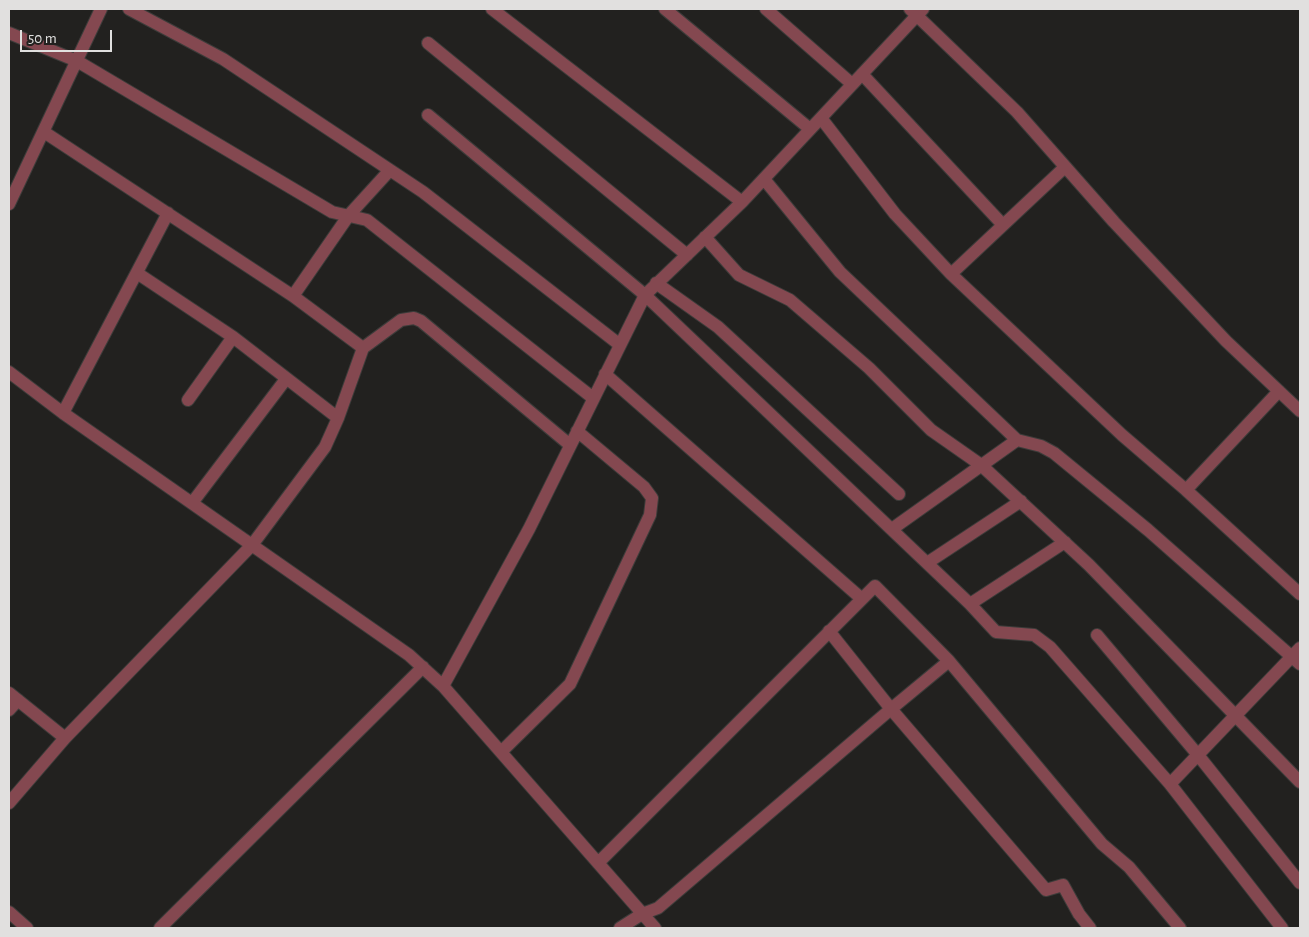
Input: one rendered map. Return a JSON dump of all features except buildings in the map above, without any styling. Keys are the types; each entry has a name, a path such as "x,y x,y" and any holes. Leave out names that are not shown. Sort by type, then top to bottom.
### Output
{"street":[{"path":"9,204 101,9"},
{"path":"129,9 223,59 423,192 620,345"},
{"path":"492,9 742,202"},
{"path":"665,9 810,129"},
{"path":"766,9 852,84"},
{"path":"443,686 529,529 645,294 742,202 862,74 917,11 1017,112 1114,222 1226,340 1300,411"},
{"path":"9,33 77,61 332,212 367,220 593,398"},
{"path":"428,43 686,255"},
{"path":"862,74 1004,225"},
{"path":"428,115 645,294 970,604 996,632 1034,635 1050,647 1170,784 1282,928"},
{"path":"821,118 895,214 951,274 1122,435 1186,490 1300,594"},
{"path":"44,132 293,296 363,348"},
{"path":"951,274 1065,167"},
{"path":"293,296 349,215 390,170"},
{"path":"764,179 840,272 1017,440 1042,446 1054,453 1298,656 1236,715 1170,784"},
{"path":"63,413 168,213"},
{"path":"705,237 739,275 790,300 869,368 931,430 981,465 1089,565 1300,782"},
{"path":"137,272 233,337 338,418"},
{"path":"656,283 718,327 899,494"},
{"path":"9,802 65,738 252,545 325,447 338,418 363,348 401,320 414,318 421,321 570,445"},
{"path":"188,400 233,337"},
{"path":"9,372 63,413 409,655 423,667 443,686 655,928"},
{"path":"605,374 862,599"},
{"path":"192,503 286,379"},
{"path":"1186,490 1279,391"},
{"path":"501,752 570,684 650,515 652,498 644,487 577,432"},
{"path":"892,529 1017,440"},
{"path":"927,563 1021,502"},
{"path":"970,604 1064,542"},
{"path":"598,863 875,586 949,661 1102,844 1129,868 1180,928"},
{"path":"829,631 891,709 1046,890 1063,885 1079,914 1090,928"},
{"path":"1096,635 1198,755 1300,883"},
{"path":"620,928 642,914 658,908 949,661"},
{"path":"160,928 423,667"},
{"path":"9,710 13,696 65,738"},
{"path":"9,912 27,928"}]}
